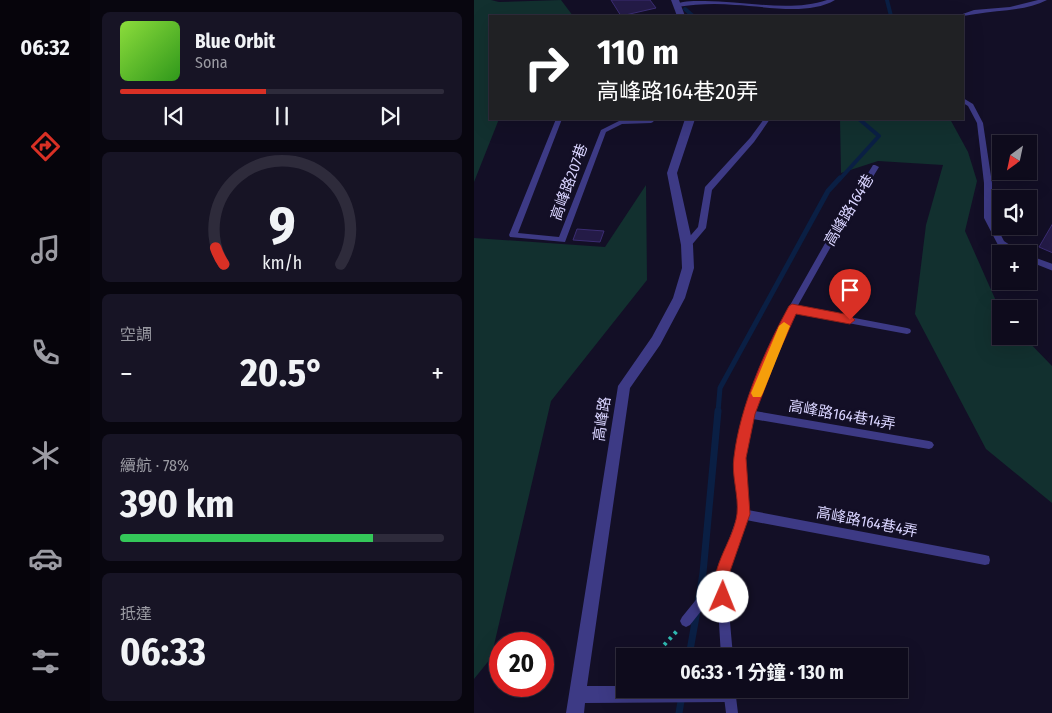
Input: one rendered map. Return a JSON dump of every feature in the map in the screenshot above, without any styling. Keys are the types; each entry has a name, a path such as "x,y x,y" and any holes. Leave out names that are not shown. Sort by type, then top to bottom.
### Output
{"street":[{"path":"676,3 681,15"},
{"name":"高峰路","path":"575,713 624,386 656,341 679,298 688,268 687,245 672,173 690,120"},
{"path":"578,695 616,694"}],"lane":[{"path":"676,3 699,2 800,8 832,0"},
{"path":"964,15 974,12 1010,9 1044,0"},
{"path":"964,101 971,105 980,123 988,183 988,218 1001,243 1004,245"},
{"name":"高峰路207巷","path":"559,120 513,235 562,240 603,131 621,122 651,120"},
{"path":"687,245 702,228 708,189 752,140 766,120"},
{"name":"高峰路164巷","path":"686,621 721,577 743,514 740,458 749,414 771,356 792,309 875,167"},
{"path":"1037,262 1052,268"},
{"path":"792,309 906,331"},
{"name":"高峰路164巷14弄","path":"749,414 929,445"},
{"name":"高峰路164巷4弄","path":"743,514 985,560"},
{"path":"721,577 726,648"},
{"path":"730,698 732,713"}],"path":[{"path":"661,648 686,621"}],"green space":[{"path":"474,0 499,2 561,0 572,15 489,15 489,120 499,120 474,182"},
{"path":"840,120 951,120 968,152 977,181 965,231 996,300 992,300 992,345 1032,345 1052,366 1052,503 986,449 915,314 926,225 943,165 878,161 841,173"},
{"path":"646,185 647,280 551,401 497,632 489,632 489,660 474,679 474,238 605,247"}],"building":[{"path":"611,0 650,0 656,8 625,15 620,15"},
{"path":"1053,223 1053,253 1039,247"},
{"path":"577,229 604,231 600,242 573,240"}],"waterway":[{"path":"887,0 891,15"},
{"path":"685,9 692,15"},
{"path":"839,180 879,136 860,120"},
{"path":"718,412 720,388 828,191 840,178"},
{"path":"698,602 703,573 718,411"},
{"path":"690,648 697,611"},
{"path":"679,713 682,698"}],"slow traffic":[{"path":"757,393 784,326"}],"route":[{"path":"723,597 721,577 743,514 740,458 749,414 771,356 792,309 850,320"}]}
